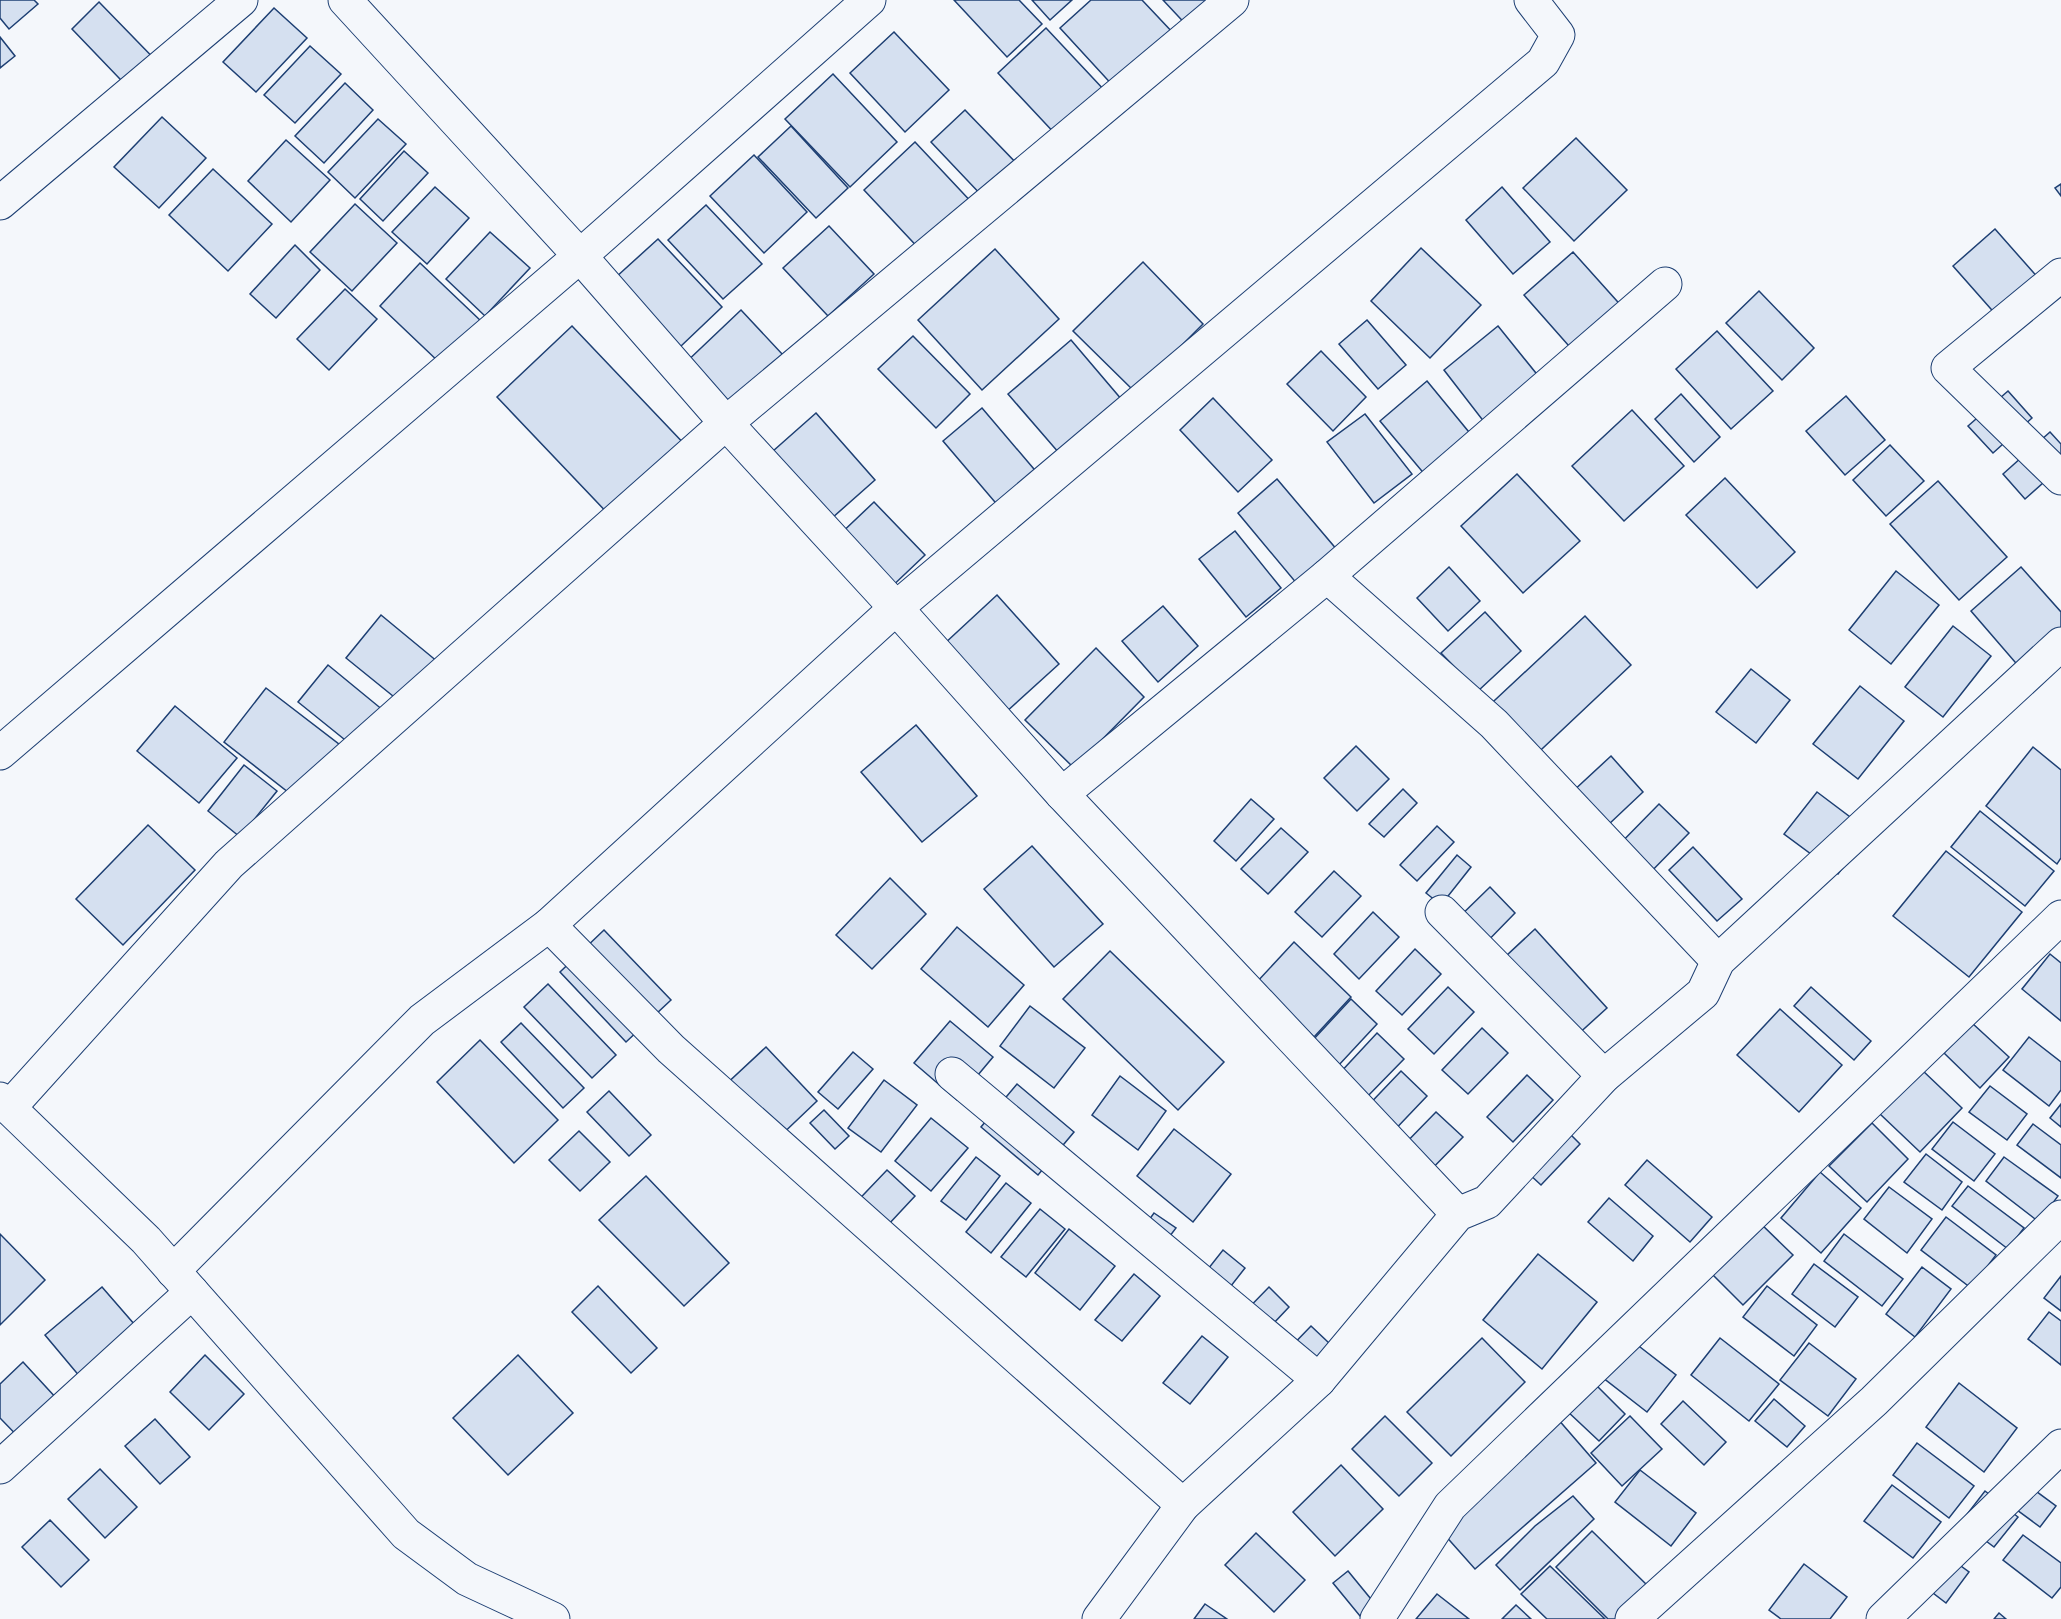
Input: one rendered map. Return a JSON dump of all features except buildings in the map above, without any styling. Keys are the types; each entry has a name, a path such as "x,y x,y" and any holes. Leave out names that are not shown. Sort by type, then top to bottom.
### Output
{"street":[{"path":"0,203 241,0"},
{"path":"345,0 580,256 726,423 896,608 1062,794 1458,1214"},
{"path":"0,753 580,256 869,0"},
{"path":"553,1619 467,1579 406,1534 146,1240 5,1104 229,864 726,423 1232,0"},
{"path":"0,1467 183,1282 422,1020 549,925 896,608 1543,62 1558,35 1532,0"},
{"path":"2061,275 1948,368 2061,478"},
{"path":"1062,794 1327,576 1665,284"},
{"path":"1327,576 1494,724 1718,961"},
{"path":"1099,1619 1184,1505 1319,1380 1458,1214 1487,1202 1604,1076 1703,993 1718,961 2061,644"},
{"path":"1442,912 1604,1076"},
{"path":"1377,1619 1450,1506 2061,917"},
{"path":"549,925 671,1049 1184,1505"},
{"path":"952,1074 1319,1380"},
{"path":"1632,1619 1874,1401 2061,1217"},
{"path":"1883,1619 2061,1446"}]}
